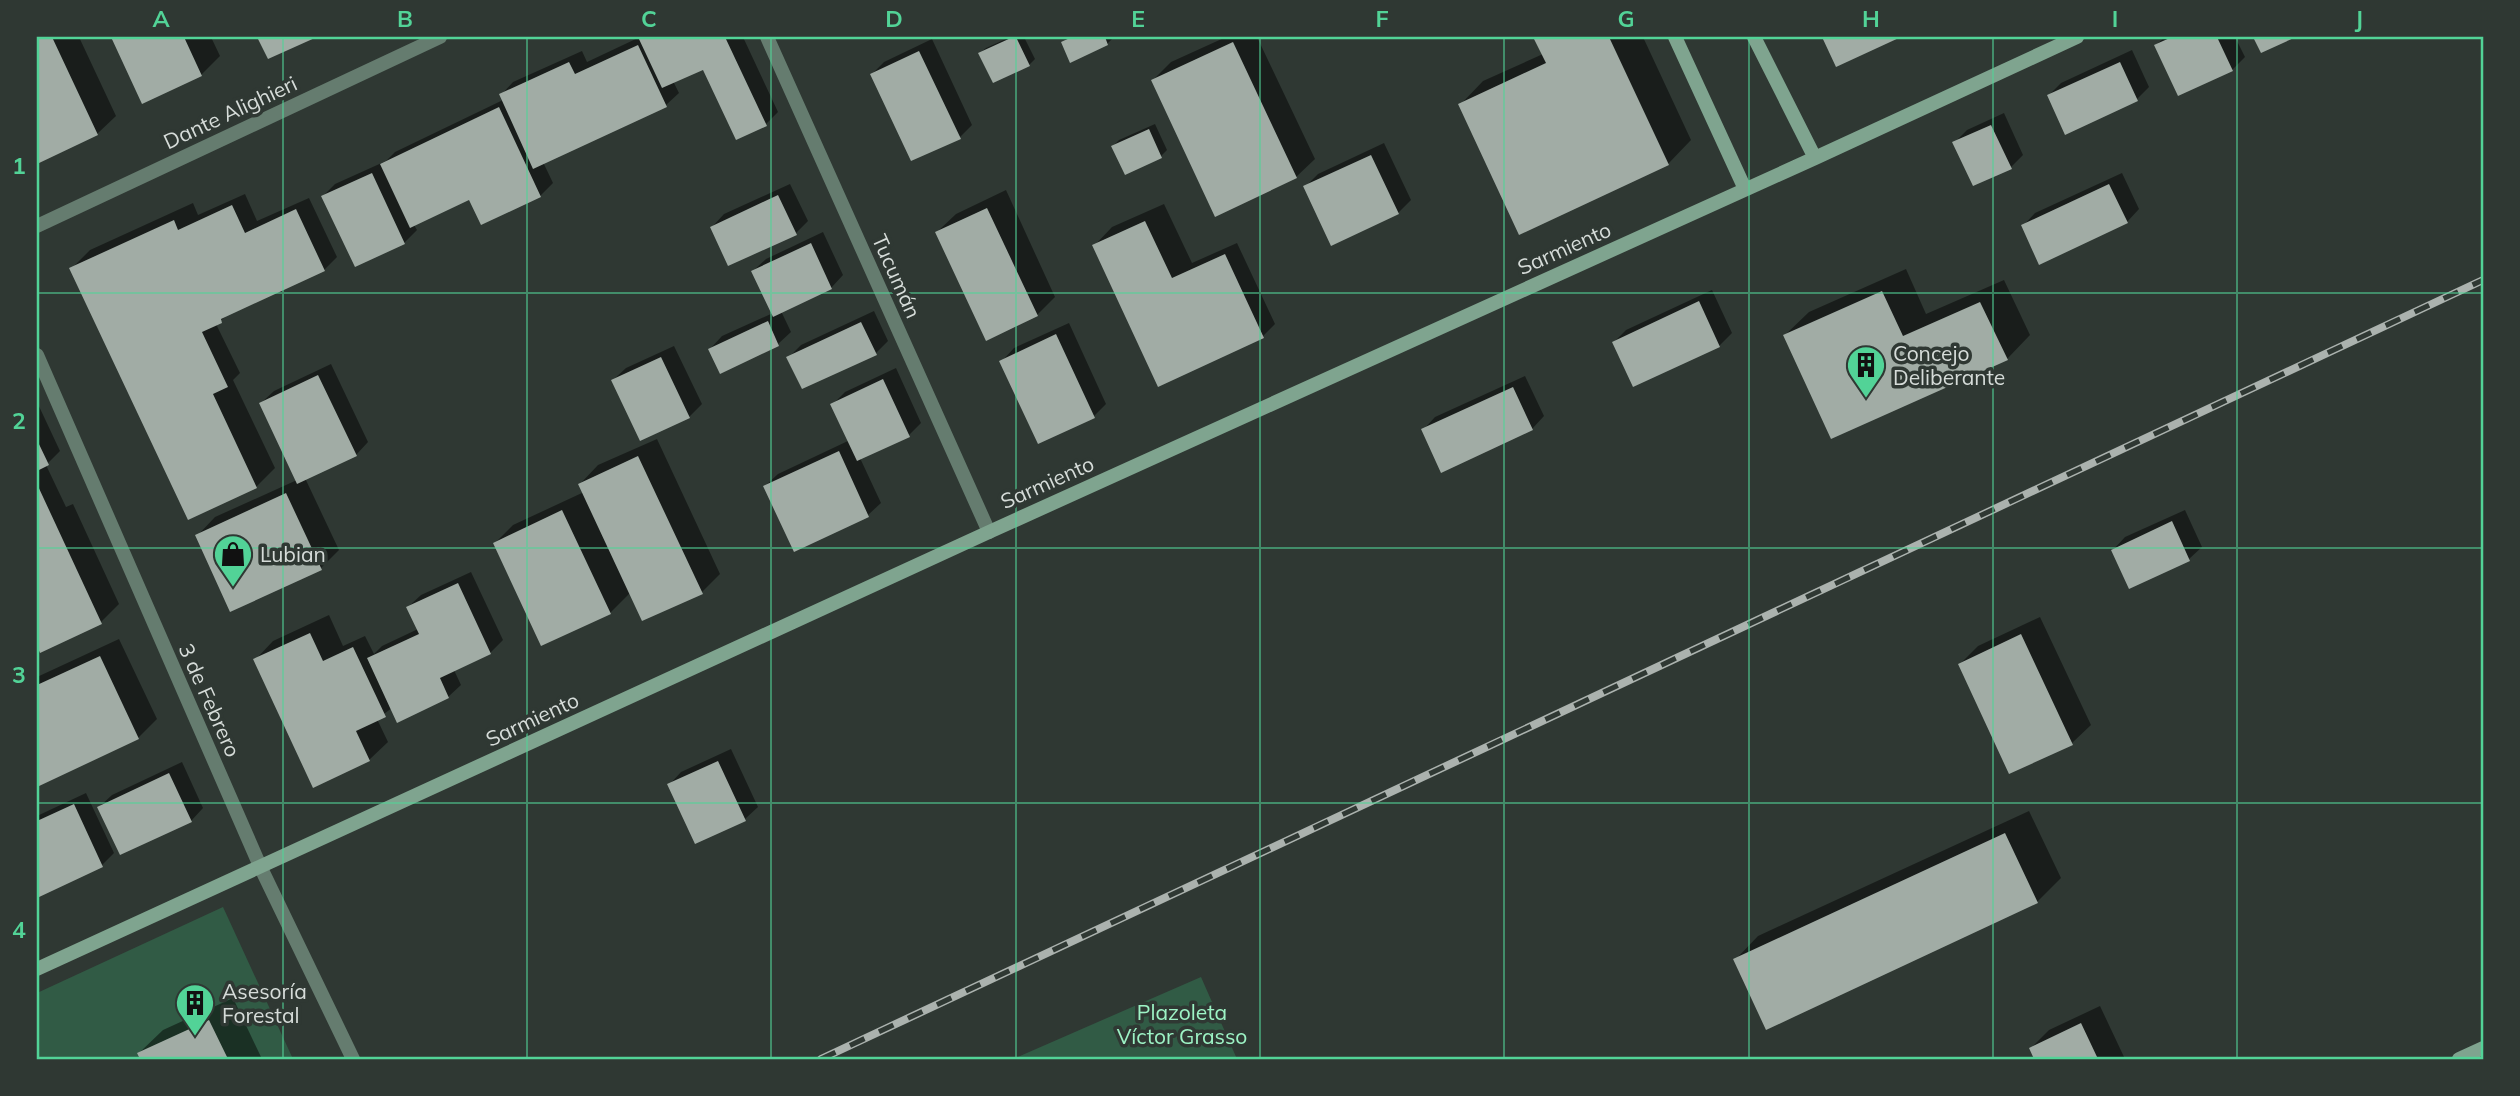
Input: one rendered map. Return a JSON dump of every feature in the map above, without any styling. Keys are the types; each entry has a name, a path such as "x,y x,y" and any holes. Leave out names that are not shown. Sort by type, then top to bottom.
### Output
{"street":[{"name":"Dante Alighieri","path":"37,226 440,37"},
{"name":"Tucumán","path":"767,37 989,532"},
{"path":"1675,37 1745,189"},
{"path":"1754,37 1815,158"},
{"name":"Sarmiento","path":"37,969 2077,37"},
{"name":"3 de Febrero","path":"37,355 260,866 353,1059"},
{"path":"2459,1059 2483,1048"}],"green space":[{"path":"223,907 293,1059 37,1059 37,993"},
{"name":"Plazoleta Víctor Grasso","path":"1201,977 1237,1059 1013,1059"}],"building":[{"path":"37,37 52,37 98,135 37,164"},
{"path":"111,37 184,37 202,76 142,104"},
{"path":"257,37 317,37 268,59"},
{"path":"638,37 725,37 767,126 736,140 703,70 662,88"},
{"path":"1016,37 1030,66 993,83 978,53"},
{"path":"1072,37 1105,37 1108,45 1070,63 1061,42"},
{"path":"1533,37 1609,37 1669,165 1519,235 1458,104 1546,63"},
{"path":"1822,37 1901,37 1836,67"},
{"path":"2172,37 2217,37 2233,71 2178,96 2154,45"},
{"path":"2253,37 2296,37 2261,53"},
{"path":"1233,42 1297,178 1215,217 1151,80"},
{"path":"638,45 667,107 533,169 499,94 569,62 575,74"},
{"path":"919,51 961,139 911,161 870,74"},
{"path":"2120,62 2138,101 2065,135 2047,95"},
{"path":"499,107 541,197 481,225 469,200 410,228 380,164"},
{"path":"1991,125 2012,169 1973,186 1952,142"},
{"path":"1149,129 1162,158 1125,175 1111,146"},
{"path":"1371,155 1399,214 1331,246 1303,186"},
{"path":"372,173 405,244 355,267 321,196"},
{"path":"2109,184 2128,223 2039,265 2021,225"},
{"path":"778,195 797,235 728,266 710,227"},
{"path":"232,205 245,233 296,209 325,271 221,319 222,323 202,332 228,387 213,394 257,488 188,520 69,268 174,220 178,230"},
{"path":"987,208 1038,316 986,341 935,232"},
{"path":"1145,221 1172,278 1225,254 1264,338 1158,387 1092,245"},
{"path":"811,243 832,289 773,317 751,271"},
{"name":"Concejo Deliberante","path":"1882,291 1903,336 1980,302 2008,360 1831,439 1783,335"},
{"path":"1699,301 1720,347 1633,387 1612,342"},
{"path":"768,321 779,346 720,374 708,349"},
{"path":"861,322 877,355 802,389 786,357"},
{"path":"1056,334 1095,418 1038,444 999,361"},
{"path":"661,357 690,418 640,441 611,380"},
{"path":"318,375 357,456 297,484 259,403"},
{"path":"883,379 910,437 857,461 830,404"},
{"path":"1513,387 1533,430 1441,473 1421,429"},
{"path":"37,440 49,465 37,471"},
{"path":"839,451 869,517 794,552 763,486"},
{"path":"638,456 703,594 642,621 578,484"},
{"path":"37,484 102,624 40,653 37,646"},
{"path":"286,493 322,570 230,612 195,535"},
{"path":"562,510 611,614 541,646 493,543"},
{"path":"2172,521 2190,561 2129,589 2111,550"},
{"path":"458,583 491,654 440,678 449,698 397,723 367,658 419,634 406,607"},
{"path":"310,633 323,661 353,647 386,717 356,731 370,761 313,788 253,659"},
{"path":"2021,634 2073,745 2009,774 1958,664"},
{"path":"100,656 139,739 37,787 37,685"},
{"path":"718,761 746,821 695,844 667,784"},
{"path":"169,773 192,822 120,855 97,807"},
{"path":"74,804 103,867 37,898 37,821"},
{"path":"2005,833 2038,903 1766,1030 1733,959"},
{"name":"Asesoría Forestal","path":"209,1020 228,1059 140,1059 137,1053"},
{"path":"2081,1023 2098,1059 2034,1059 2029,1048"}],"railway":[{"path":"821,1059 2483,280"}],"place":[{"name":"Concejo Deliberante","path":"1866,399"},
{"name":"Lubian","path":"233,588"},
{"name":"Asesoría Forestal","path":"195,1037"}]}
